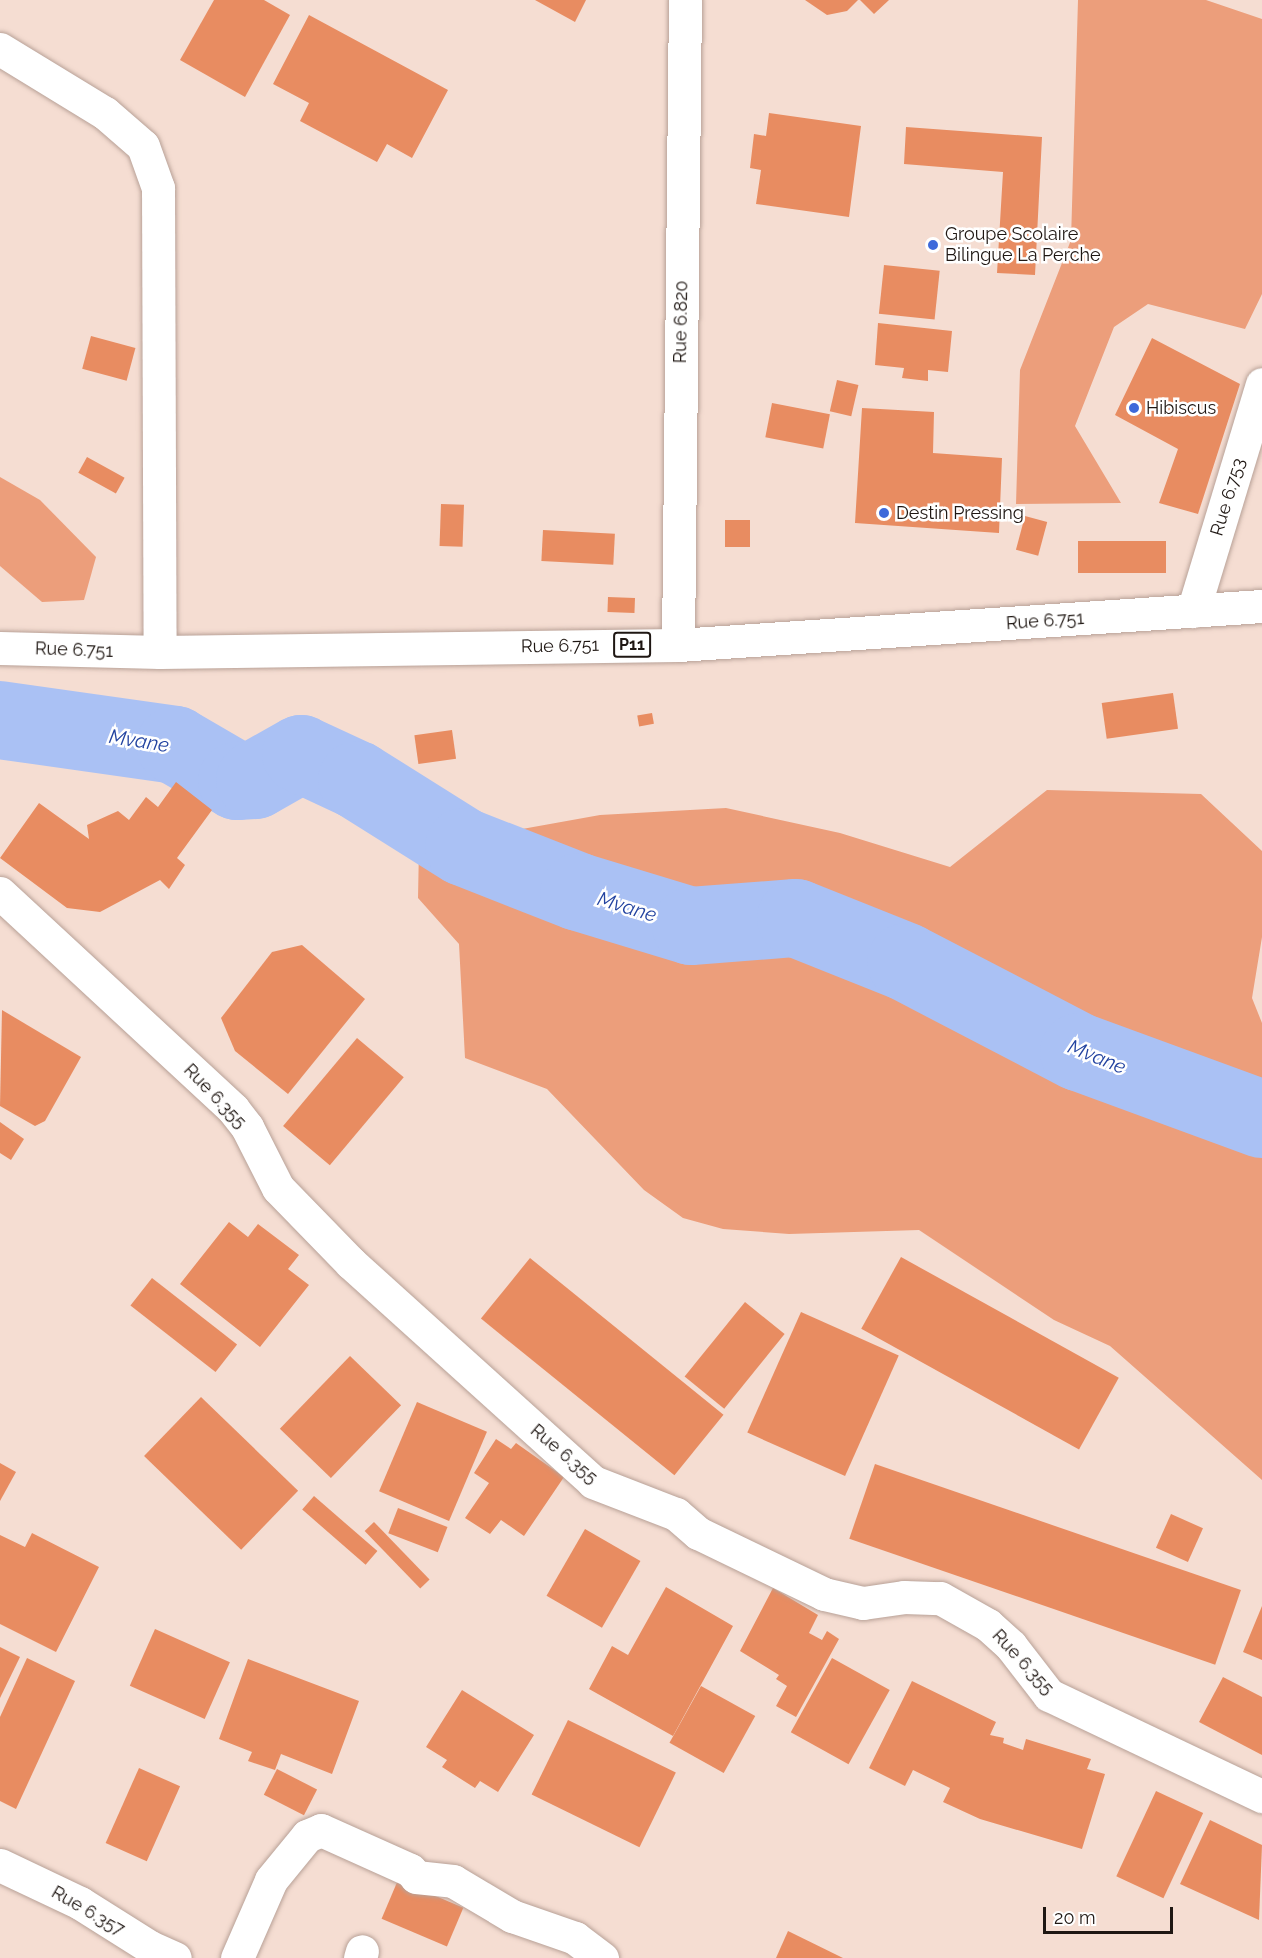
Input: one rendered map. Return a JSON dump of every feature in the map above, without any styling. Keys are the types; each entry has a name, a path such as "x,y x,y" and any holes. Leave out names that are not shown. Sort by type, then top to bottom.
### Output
{"street":[{"name":"Rue 6.820","path":"678,645 685,0"},
{"path":"0,49 105,113 142,146 158,188 160,652"},
{"name":"Rue 6.753","path":"1193,611 1262,384"},
{"name":"Rue 6.751","path":"0,648 160,652 678,645 1262,606"},
{"name":"Rue 6.355","path":"0,894 233,1108 247,1127 278,1188 351,1263 593,1482 676,1514 698,1533 824,1594 863,1603 904,1597 940,1598 988,1625 1011,1646 1049,1695 1262,1796"},
{"path":"237,1958 271,1880 307,1836 321,1830 410,1870 416,1877 453,1881 512,1916 575,1938 602,1958"},
{"name":"Rue 6.357","path":"0,1865 80,1903 150,1947 175,1958"}],"shaded area":[{"path":"1078,0 1206,0 1262,19 1262,294 1245,329 1148,304 1114,327 1075,426 1121,503 1016,504 1020,370 1071,240"},
{"path":"0,477 40,500 96,557 84,600 42,602 0,566"},
{"path":"1047,790 1201,794 1262,851 1262,937 1252,998 1262,1023 1262,1480 1110,1346 1054,1320 919,1230 789,1234 723,1229 683,1218 644,1190 547,1089 465,1058 459,944 418,898 420,795 460,822 511,831 600,815 726,808 840,833 950,867"}],"building":[{"path":"214,0 264,0 290,15 245,97 180,60"},
{"path":"535,0 586,0 575,22"},
{"path":"805,0 858,0 847,11 827,15"},
{"path":"860,0 889,0 874,14"},
{"path":"309,15 448,90 412,158 387,144 377,162 300,121 309,103 273,84"},
{"path":"769,113 861,126 849,217 756,204 761,170 750,168 754,134 766,136"},
{"path":"906,127 1042,137 1035,275 997,273 1003,172 904,164"},
{"path":"884,265 940,271 935,320 879,314"},
{"path":"878,323 952,331 948,372 928,370 928,381 902,378 904,368 875,365"},
{"path":"91,336 135,348 127,381 82,369"},
{"path":"1152,338 1240,384 1198,514 1159,503 1178,449 1115,415"},
{"path":"837,380 858,385 851,416 830,411"},
{"path":"772,403 830,414 823,449 765,437"},
{"path":"862,408 934,412 933,453 1002,458 999,533 855,523"},
{"path":"87,457 125,478 116,494 78,473"},
{"path":"441,504 464,505 463,547 440,546"},
{"path":"1025,516 1047,522 1038,556 1016,550"},
{"path":"725,520 750,520 750,547 725,547"},
{"path":"543,530 615,534 613,565 541,561"},
{"path":"1078,541 1166,541 1166,573 1078,573"},
{"path":"608,597 635,598 634,613 607,612"},
{"path":"1173,693 1178,729 1107,739 1102,703"},
{"path":"652,713 654,724 639,726 637,716"},
{"path":"452,730 456,759 418,764 414,735"},
{"path":"176,782 212,810 177,858 185,865 169,889 160,880 100,912 67,908 0,858 39,803 89,839 87,825 118,811 129,820 146,797 158,807"},
{"path":"302,945 365,999 288,1094 235,1051 221,1018 272,952"},
{"path":"2,1010 81,1057 45,1121 35,1126 0,1106"},
{"path":"357,1038 404,1077 330,1165 283,1126"},
{"path":"0,1122 24,1139 11,1160 0,1153"},
{"path":"229,1222 248,1237 258,1224 299,1255 288,1269 309,1285 260,1347 180,1284"},
{"path":"901,1257 1119,1378 1079,1449 861,1329"},
{"path":"530,1258 724,1415 674,1475 481,1319"},
{"path":"152,1278 237,1344 216,1372 130,1306"},
{"path":"745,1302 785,1334 724,1409 685,1377"},
{"path":"801,1312 899,1356 845,1476 747,1433"},
{"path":"350,1356 401,1405 331,1478 280,1429"},
{"path":"201,1397 298,1491 241,1550 144,1456"},
{"path":"417,1402 487,1432 449,1521 379,1491"},
{"path":"496,1439 511,1449 516,1443 564,1477 524,1536 501,1520 490,1534 465,1518 489,1483 474,1473"},
{"path":"0,1463 16,1472 0,1501"},
{"path":"875,1464 1241,1590 1215,1665 849,1539"},
{"path":"314,1496 377,1551 366,1565 302,1510"},
{"path":"398,1508 447,1527 438,1552 388,1533"},
{"path":"1171,1514 1203,1528 1188,1562 1156,1548"},
{"path":"374,1522 430,1580 420,1589 365,1531"},
{"path":"585,1529 640,1561 602,1628 546,1596"},
{"path":"32,1533 99,1567 56,1652 0,1624 0,1535 25,1547"},
{"path":"666,1587 733,1626 673,1736 589,1689 612,1646 628,1655"},
{"path":"773,1588 818,1615 809,1633 822,1640 827,1631 839,1639 796,1717 776,1706 787,1686 776,1679 779,1675 740,1651"},
{"path":"1262,1606 1262,1660 1243,1652"},
{"path":"155,1629 230,1662 205,1719 130,1686"},
{"path":"0,1647 20,1657 0,1698"},
{"path":"27,1658 75,1681 16,1809 0,1801 0,1717"},
{"path":"832,1658 890,1690 849,1764 791,1732"},
{"path":"248,1659 359,1701 332,1774 281,1754 275,1770 248,1761 252,1752 219,1739"},
{"path":"1223,1677 1262,1697 1262,1755 1199,1722"},
{"path":"912,1681 996,1722 990,1735 1004,1738 1003,1743 1023,1750 1026,1739 1091,1759 1087,1769 1105,1774 1082,1849 980,1819 943,1802 950,1788 913,1770 905,1786 869,1768"},
{"path":"701,1686 755,1716 724,1773 669,1743"},
{"path":"462,1690 534,1735 498,1792 480,1781 475,1788 442,1767 447,1760 426,1747"},
{"path":"568,1720 676,1773 639,1847 532,1795"},
{"path":"139,1768 180,1786 147,1861 106,1843"},
{"path":"277,1769 317,1789 304,1815 264,1795"},
{"path":"1156,1791 1203,1813 1163,1898 1116,1876"},
{"path":"1210,1820 1262,1845 1259,1920 1180,1884"},
{"path":"398,1880 463,1908 447,1946 382,1919"},
{"path":"788,1931 843,1958 776,1958"}],"waterway":[{"name":"Mvane","path":"0,720 175,745 237,781 255,780 301,754 357,780 464,847 579,892 691,926 796,918 906,962 1079,1052 1262,1119"}],"place":[{"name":"Groupe Scolaire Bilingue La Perche","path":"933,245"},
{"name":"Hibiscus","path":"1134,408"},
{"name":"Destin Pressing","path":"884,513"}]}
